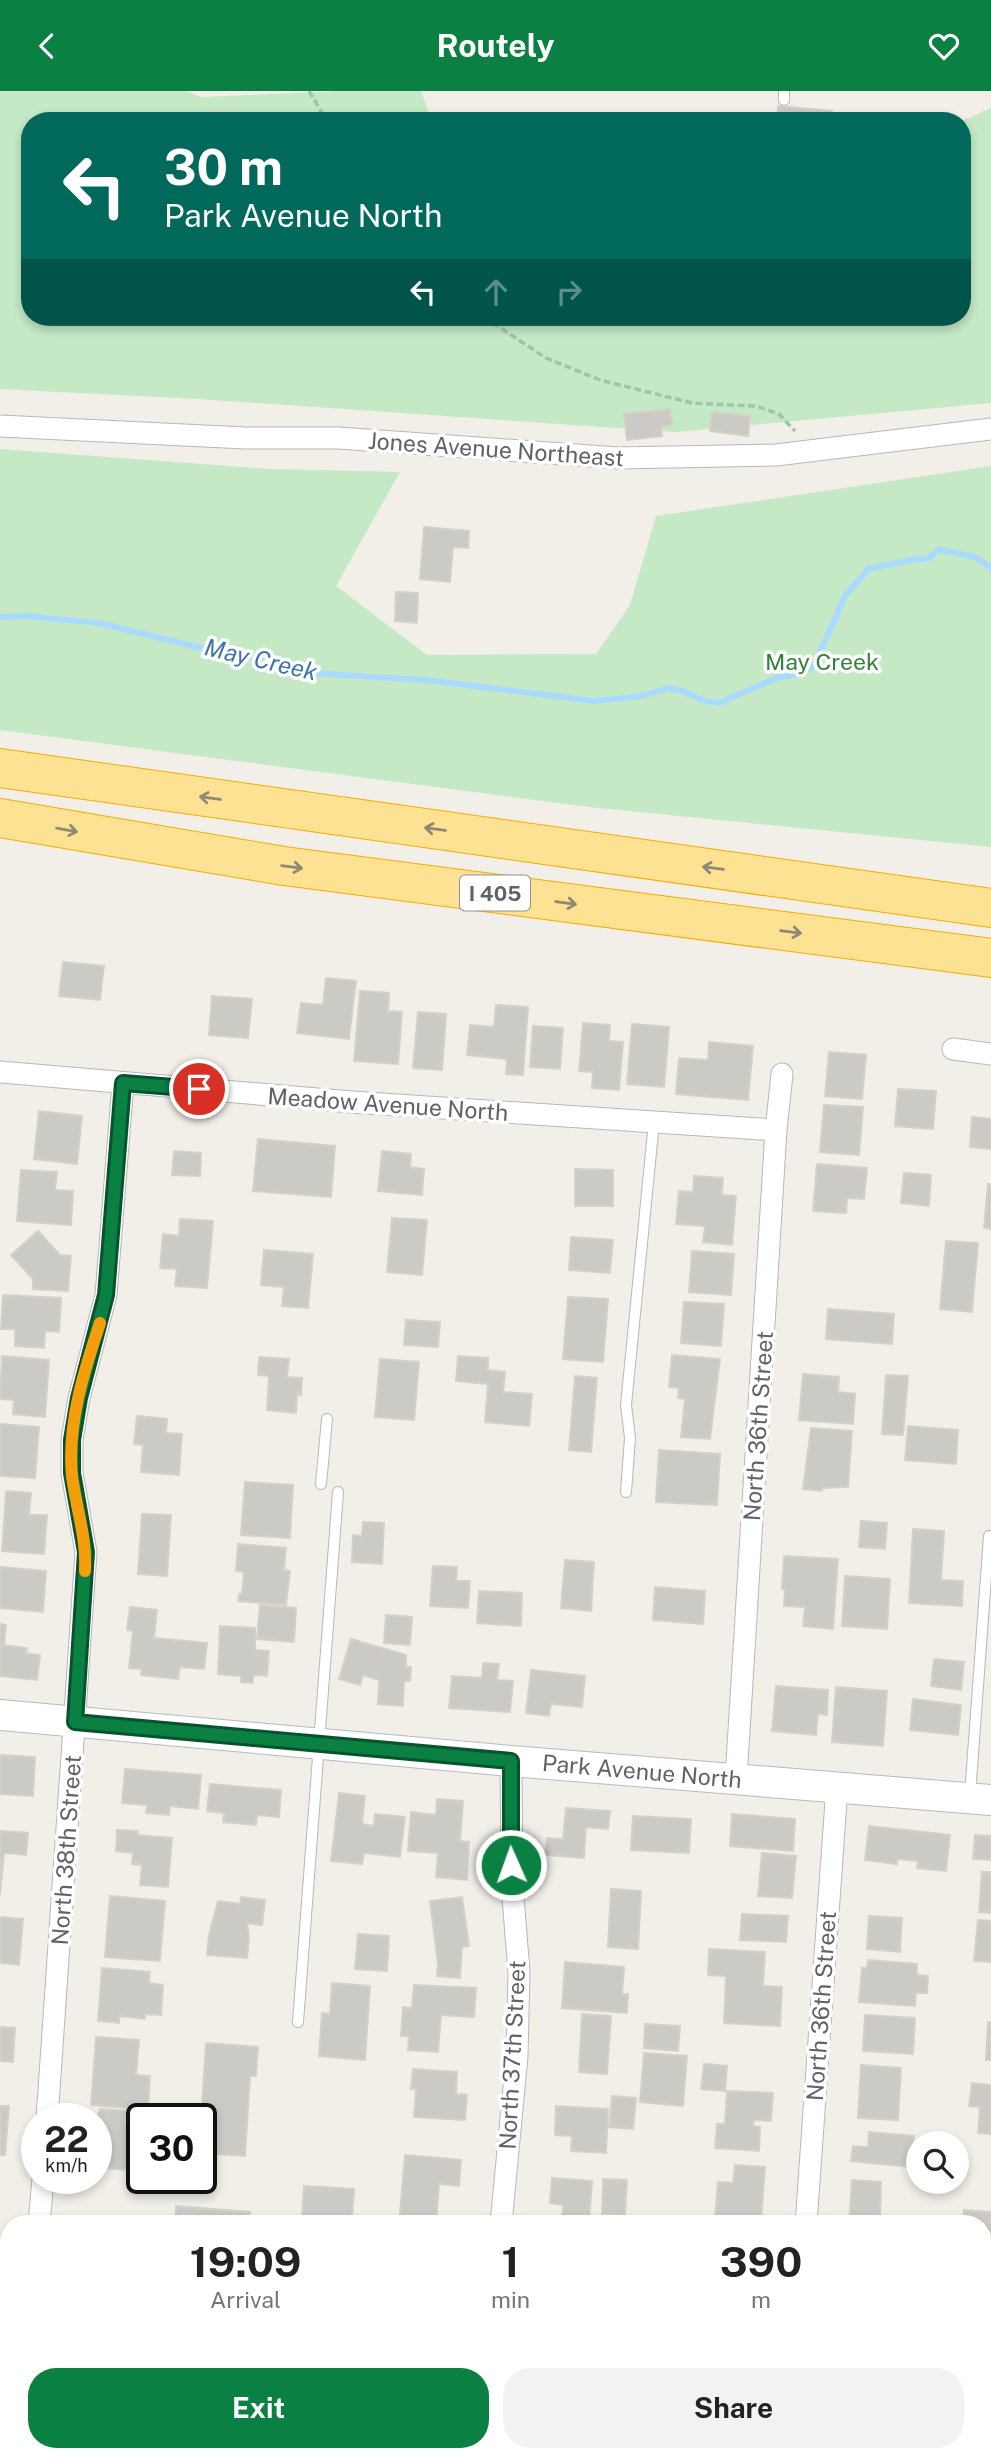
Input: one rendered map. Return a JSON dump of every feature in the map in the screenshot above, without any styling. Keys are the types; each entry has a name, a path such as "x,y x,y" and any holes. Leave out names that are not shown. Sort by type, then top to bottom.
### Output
{"highway":[{"name":"I 405","path":"0,768 991,908"},
{"name":"I 405","path":"0,818 284,866 991,958"},
{"path":"780,877 991,887"}],"street":[{"name":"Jones Avenue Northeast","path":"0,426 245,438 338,438 618,458 706,458 813,450 991,429"},
{"path":"953,1049 991,1054"},
{"name":"Meadow Avenue North","path":"0,1072 776,1130"},
{"name":"North 36th Street","path":"736,1779 776,1130 782,1074"},
{"name":"North 38th Street","path":"48,2103 86,1552 72,1473 72,1440 79,1398 106,1295 123,1083"},
{"name":"Park Avenue North","path":"0,1715 511,1761 981,1799"},
{"name":"North 37th Street","path":"503,2215 519,1972 510,1825 511,1761"},
{"name":"North 36th Street","path":"807,2215 837,1787"},
{"path":"40,2215 42,2194"}],"lane":[{"path":"625,1492 630,1438 626,1405 654,1122"},
{"path":"321,1484 327,1419"},
{"path":"298,2022 338,1492"},
{"path":"981,1799 989,1536"}],"path":[{"path":"309,91 322,112"},
{"path":"498,326 546,358 600,380 692,403 755,406 779,414 813,450"}],"green space":[{"path":"0,91 186,91 201,97 343,91 421,91 429,112 21,112 21,326 971,326 971,117 991,108 991,403 675,432 198,399 0,389"},
{"name":"May Creek","path":"0,449 270,469 400,472 336,586 427,655 596,654 630,605 656,516 991,466 991,847 589,807 0,730"}],"building":[{"path":"778,106 832,111 832,112 778,112"},
{"path":"670,409 672,425 661,427 662,436 627,440 624,414"},
{"path":"712,412 750,416 748,436 710,431"},
{"path":"424,527 469,531 468,548 453,547 450,582 420,579"},
{"path":"396,592 418,593 417,623 395,621"},
{"path":"63,962 104,966 100,1000 59,996"},
{"path":"326,978 356,981 349,1039 297,1033 301,1003 323,1005"},
{"path":"360,991 389,993 388,1011 402,1012 398,1064 354,1061"},
{"path":"212,996 252,999 248,1038 209,1035"},
{"path":"496,1005 528,1007 523,1075 506,1074 507,1059 467,1055 470,1025 494,1027"},
{"path":"418,1012 446,1014 442,1070 413,1068"},
{"path":"583,1023 610,1025 609,1041 623,1042 619,1090 592,1088 593,1072 579,1071"},
{"path":"632,1024 669,1027 664,1087 627,1084"},
{"path":"533,1026 563,1028 560,1069 530,1067"},
{"path":"709,1042 753,1046 748,1100 676,1094 679,1058 708,1060"},
{"path":"829,1052 866,1055 862,1099 825,1096"},
{"path":"898,1089 936,1091 933,1129 895,1126"},
{"path":"824,1105 863,1107 859,1155 820,1152"},
{"path":"39,1111 82,1116 77,1164 34,1159"},
{"path":"972,1117 991,1119 991,1149 970,1147"},
{"path":"258,1139 335,1146 331,1197 253,1191"},
{"path":"174,1151 201,1153 200,1176 172,1175"},
{"path":"382,1151 411,1154 410,1167 424,1169 422,1195 378,1191"},
{"path":"817,1164 867,1168 864,1199 847,1198 846,1213 813,1211"},
{"path":"575,1169 613,1170 613,1206 575,1206"},
{"path":"21,1170 57,1172 55,1190 73,1191 71,1225 17,1221"},
{"path":"904,1173 931,1175 929,1206 901,1203"},
{"path":"694,1176 723,1178 722,1195 736,1196 732,1245 703,1242 705,1226 676,1224 679,1191 693,1192"},
{"path":"988,1184 991,1184 991,1229 984,1228"},
{"path":"392,1218 427,1220 422,1275 387,1272"},
{"path":"180,1219 213,1221 207,1288 175,1286 177,1269 160,1268 163,1234 179,1236"},
{"path":"38,1231 60,1255 71,1256 68,1291 33,1289 33,1279 11,1255"},
{"path":"571,1237 613,1240 610,1273 569,1270"},
{"path":"946,1241 978,1243 972,1312 940,1309"},
{"path":"264,1250 313,1254 308,1308 282,1306 284,1287 261,1285"},
{"path":"692,1251 734,1254 731,1295 689,1292"},
{"path":"3,1295 61,1298 59,1332 45,1331 44,1348 15,1346 15,1329 1,1329"},
{"path":"568,1297 608,1299 603,1362 563,1359"},
{"path":"684,1302 724,1304 721,1346 681,1343"},
{"path":"828,1309 894,1314 892,1344 826,1339"},
{"path":"406,1320 440,1322 438,1347 404,1345"},
{"path":"672,1355 720,1359 710,1439 681,1437 685,1399 678,1398 679,1388 669,1387"},
{"path":"2,1356 49,1360 45,1417 13,1414 14,1400 0,1399"},
{"path":"458,1356 488,1358 488,1370 505,1372 503,1392 532,1394 529,1426 485,1422 488,1384 456,1381"},
{"path":"259,1357 289,1359 287,1377 302,1378 301,1395 297,1394 296,1413 267,1410 269,1376 258,1375"},
{"path":"380,1359 419,1362 414,1420 375,1417"},
{"path":"803,1374 839,1377 838,1392 855,1394 853,1424 799,1420"},
{"path":"886,1375 908,1376 903,1435 882,1434"},
{"path":"575,1376 597,1378 591,1452 569,1450"},
{"path":"137,1416 167,1419 166,1433 182,1434 179,1475 141,1472 143,1445 134,1444"},
{"path":"0,1424 39,1427 35,1478 0,1476"},
{"path":"908,1426 958,1430 956,1464 905,1460"},
{"path":"811,1428 852,1431 848,1487 822,1488 822,1491 803,1489"},
{"path":"659,1450 720,1454 717,1505 656,1502"},
{"path":"245,1482 293,1485 290,1538 241,1535"},
{"path":"6,1491 31,1493 29,1515 47,1515 44,1554 2,1551"},
{"path":"142,1514 171,1515 167,1576 138,1574"},
{"path":"861,1521 887,1523 885,1549 859,1547"},
{"path":"363,1522 384,1523 382,1564 352,1562 353,1535 362,1536"},
{"path":"913,1529 944,1531 941,1580 963,1581 962,1606 909,1603"},
{"path":"238,1544 286,1548 284,1570 290,1571 286,1605 238,1601 239,1594 242,1594 244,1572 236,1571"},
{"path":"784,1556 838,1559 833,1629 803,1626 805,1607 784,1606"},
{"path":"565,1560 594,1562 591,1611 561,1608"},
{"path":"433,1566 457,1567 456,1581 470,1581 468,1608 430,1606"},
{"path":"0,1567 46,1571 43,1612 0,1608"},
{"path":"845,1576 890,1579 887,1629 842,1626"},
{"path":"655,1587 705,1591 703,1624 653,1620"},
{"path":"479,1591 522,1593 521,1626 477,1623"},
{"path":"260,1605 296,1608 294,1642 257,1639"},
{"path":"130,1607 157,1610 154,1638 207,1643 204,1669 180,1667 178,1679 141,1675 142,1669 129,1668 133,1631 127,1630"},
{"path":"386,1615 412,1617 410,1645 384,1643"},
{"path":"0,1624 6,1625 4,1645 27,1648 26,1653 40,1655 37,1680 0,1676"},
{"path":"220,1626 255,1628 255,1650 269,1651 267,1676 253,1675 253,1683 241,1682 241,1676 218,1674"},
{"path":"351,1639 406,1655 406,1667 411,1667 410,1681 404,1681 403,1706 378,1704 379,1680 363,1675 360,1685 339,1679"},
{"path":"934,1659 964,1662 961,1690 931,1686"},
{"path":"483,1663 499,1664 497,1680 513,1681 510,1712 449,1708 452,1676 482,1678"},
{"path":"531,1670 585,1676 582,1707 551,1704 549,1716 526,1713"},
{"path":"776,1686 828,1690 827,1715 818,1714 816,1735 772,1731"},
{"path":"836,1687 887,1691 883,1746 832,1742"},
{"path":"913,1699 961,1705 958,1735 910,1730"},
{"path":"0,1755 35,1757 33,1796 0,1794"},
{"path":"125,1769 201,1775 198,1809 170,1806 169,1815 146,1813 147,1805 122,1803"},
{"path":"210,1784 281,1790 279,1817 257,1815 256,1825 223,1822 224,1813 207,1811"},
{"path":"339,1793 365,1796 362,1824 374,1826 375,1814 405,1817 400,1857 364,1853 362,1864 331,1861"},
{"path":"437,1799 463,1801 460,1841 469,1842 467,1880 436,1877 438,1853 408,1851 411,1812 436,1815"},
{"path":"566,1808 610,1811 608,1829 586,1827 584,1858 545,1855 547,1838 563,1839"},
{"path":"732,1814 795,1819 793,1851 730,1846"},
{"path":"633,1816 691,1819 689,1853 631,1850"},
{"path":"869,1826 950,1835 946,1871 917,1868 918,1861 897,1859 897,1864 865,1860"},
{"path":"117,1830 172,1838 168,1887 140,1885 142,1865 132,1864 133,1853 116,1851"},
{"path":"0,1831 28,1833 26,1855 4,1853 0,1895"},
{"path":"975,1835 991,1836 991,1860 973,1859"},
{"path":"762,1853 796,1856 792,1898 758,1896"},
{"path":"982,1872 991,1872 991,1913 979,1912"},
{"path":"611,1889 641,1891 638,1949 608,1947"},
{"path":"110,1896 165,1901 160,1961 105,1957"},
{"path":"241,1897 265,1900 262,1925 247,1923 247,1958 207,1955 218,1901 240,1904"},
{"path":"462,1897 469,1946 462,1947 460,1978 437,1976 438,1964 430,1901"},
{"path":"742,1914 788,1916 786,1942 740,1940"},
{"path":"869,1916 902,1918 900,1952 867,1949"},
{"path":"0,1917 23,1919 19,1965 0,1963"},
{"path":"978,1920 991,1921 991,1962 974,1961"},
{"path":"358,1934 389,1936 387,1971 355,1969"},
{"path":"709,1949 765,1952 763,1986 782,1987 780,2026 724,2023 726,1976 708,1975"},
{"path":"868,1960 917,1964 917,1975 928,1976 927,1993 916,1993 915,2006 859,2002 862,1968 867,1968"},
{"path":"565,1962 624,1967 622,1994 628,1994 627,2013 562,2008"},
{"path":"102,1968 150,1972 149,1983 163,1985 161,2015 145,2014 145,2019 119,2016 119,2023 98,2021"},
{"path":"332,1983 370,1986 365,2060 319,2056 322,2013 330,2014"},
{"path":"414,1985 476,1988 474,2017 441,2015 438,2052 408,2050 409,2036 401,2036 403,2007 412,2008"},
{"path":"582,2014 611,2016 607,2074 579,2072"},
{"path":"865,2015 915,2018 913,2054 863,2051"},
{"path":"988,2022 991,2022 991,2060 986,2060"},
{"path":"645,2024 680,2026 678,2051 644,2048"},
{"path":"0,2027 15,2028 13,2062 0,2061"},
{"path":"96,2037 139,2040 136,2075 150,2076 148,2103 126,2103 126,2108 112,2107 112,2103 91,2103"},
{"path":"206,2043 258,2047 256,2076 250,2076 245,2156 217,2154 217,2103 202,2103"},
{"path":"644,2053 687,2056 683,2106 640,2102"},
{"path":"704,2064 727,2066 725,2091 701,2089"},
{"path":"861,2065 901,2068 898,2120 858,2118"},
{"path":"413,2069 457,2072 456,2094 467,2095 465,2120 414,2117 416,2089 411,2089"},
{"path":"972,2083 991,2085 991,2134 978,2133 980,2107 969,2106"},
{"path":"727,2091 773,2093 771,2121 754,2120 753,2126 760,2127 759,2151 715,2148 717,2124 725,2124"},
{"path":"612,2096 636,2098 633,2129 609,2127"},
{"path":"0,2106 9,2106 5,2155 0,2155"},
{"path":"556,2106 608,2109 606,2153 571,2151 572,2136 555,2135"},
{"path":"112,2110 126,2111 126,2170 112,2168"},
{"path":"869,2132 906,2135 906,2167 851,2161 853,2146 868,2147"},
{"path":"405,2155 461,2160 459,2186 439,2184 437,2215 400,2215"},
{"path":"735,2165 765,2167 762,2215 715,2215 718,2182 733,2183"},
{"path":"552,2178 592,2181 590,2215 562,2215 563,2205 550,2203"},
{"path":"603,2179 627,2180 625,2215 602,2214"},
{"path":"852,2180 881,2182 880,2215 850,2215"},
{"path":"304,2186 354,2189 352,2215 302,2215"},
{"path":"176,2206 250,2212 250,2215 176,2215"},
{"path":"964,2210 991,2212 991,2215 964,2215"}],"waterway":[{"name":"May Creek","path":"0,617 27,616 98,623 202,648 268,660 307,673 427,680 594,701 643,696 667,688 719,703 777,678 802,673 814,666 845,596 868,569 929,558 939,549 975,557 991,568"}],"slow traffic":[{"path":"85,1571 84,1533 72,1473 72,1440 89,1355 100,1323"}],"route":[{"path":"199,1089 123,1083 106,1295 89,1355 72,1440 72,1473 86,1552 75,1722 511,1761 511,1865"}]}
